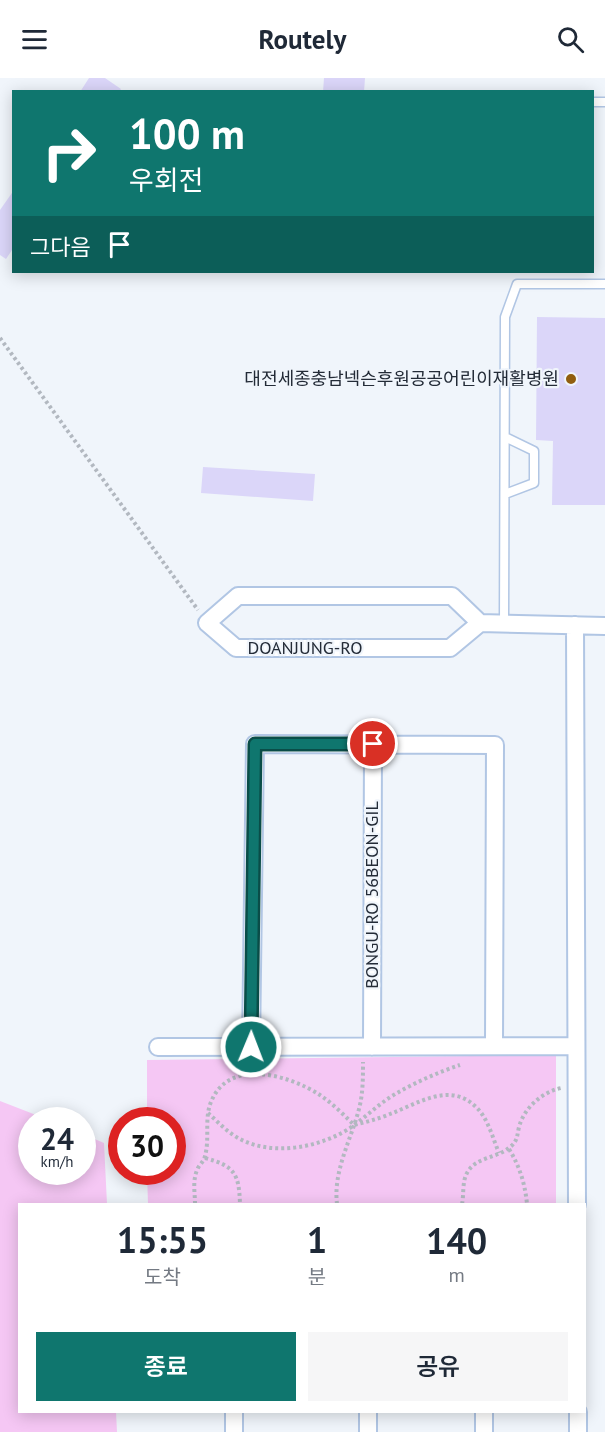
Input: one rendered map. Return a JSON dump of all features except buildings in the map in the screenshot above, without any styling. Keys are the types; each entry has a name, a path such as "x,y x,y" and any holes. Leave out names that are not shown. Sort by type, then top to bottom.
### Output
{"street":[{"path":"207,623 238,596 452,596 480,623 605,626"},
{"name":"DOANJUNG-RO","path":"207,623 236,648 450,648 480,623"},
{"path":"575,625 577,1203"},
{"path":"251,1047 255,744 373,744 495,745 494,1047"},
{"name":"BONGU-RO 56BEON-GIL","path":"372,1047 373,744"},
{"path":"158,1047 576,1046"},
{"path":"234,1413 234,1432"},
{"path":"368,1413 368,1432"},
{"path":"484,1413 484,1432"},
{"path":"578,1413 578,1432"}],"lane":[{"path":"504,624 505,317 517,284 605,284"},
{"path":"505,437 534,451 534,483 505,494"}],"path":[{"path":"0,338 207,623"},
{"path":"337,1203 339,1173 360,1106 363,1059 372,1047"},
{"path":"208,1113 239,1139 256,1145 276,1148 321,1143 339,1135 397,1093 467,1063"},
{"path":"195,1203 194,1183 197,1170 205,1158 208,1113 212,1100 220,1088 232,1078 248,1073 279,1077 320,1095 354,1125"},
{"path":"462,1203 466,1173 471,1167 509,1149 517,1141 523,1116 537,1099 555,1089 576,1085"},
{"path":"354,1125 389,1115 440,1095 452,1095 463,1098 477,1107 499,1153"},
{"path":"509,1149 517,1161 527,1203"},
{"path":"205,1158 225,1163 234,1172 239,1183 240,1203"}],"shaded area":[{"path":"556,1055 556,1203 148,1203 147,1185 186,1185 186,1107 147,1107 147,1060"},
{"path":"0,1101 18,1108 18,1185 96,1185 96,1140 104,1143 107,1203 18,1203 18,1413 116,1413 117,1432 0,1432"}],"place":[{"name":"대전세종충남넥슨후원공공어린이재활병원","path":"571,379"}],"route":[{"path":"251,1047 255,744 373,744"}]}
